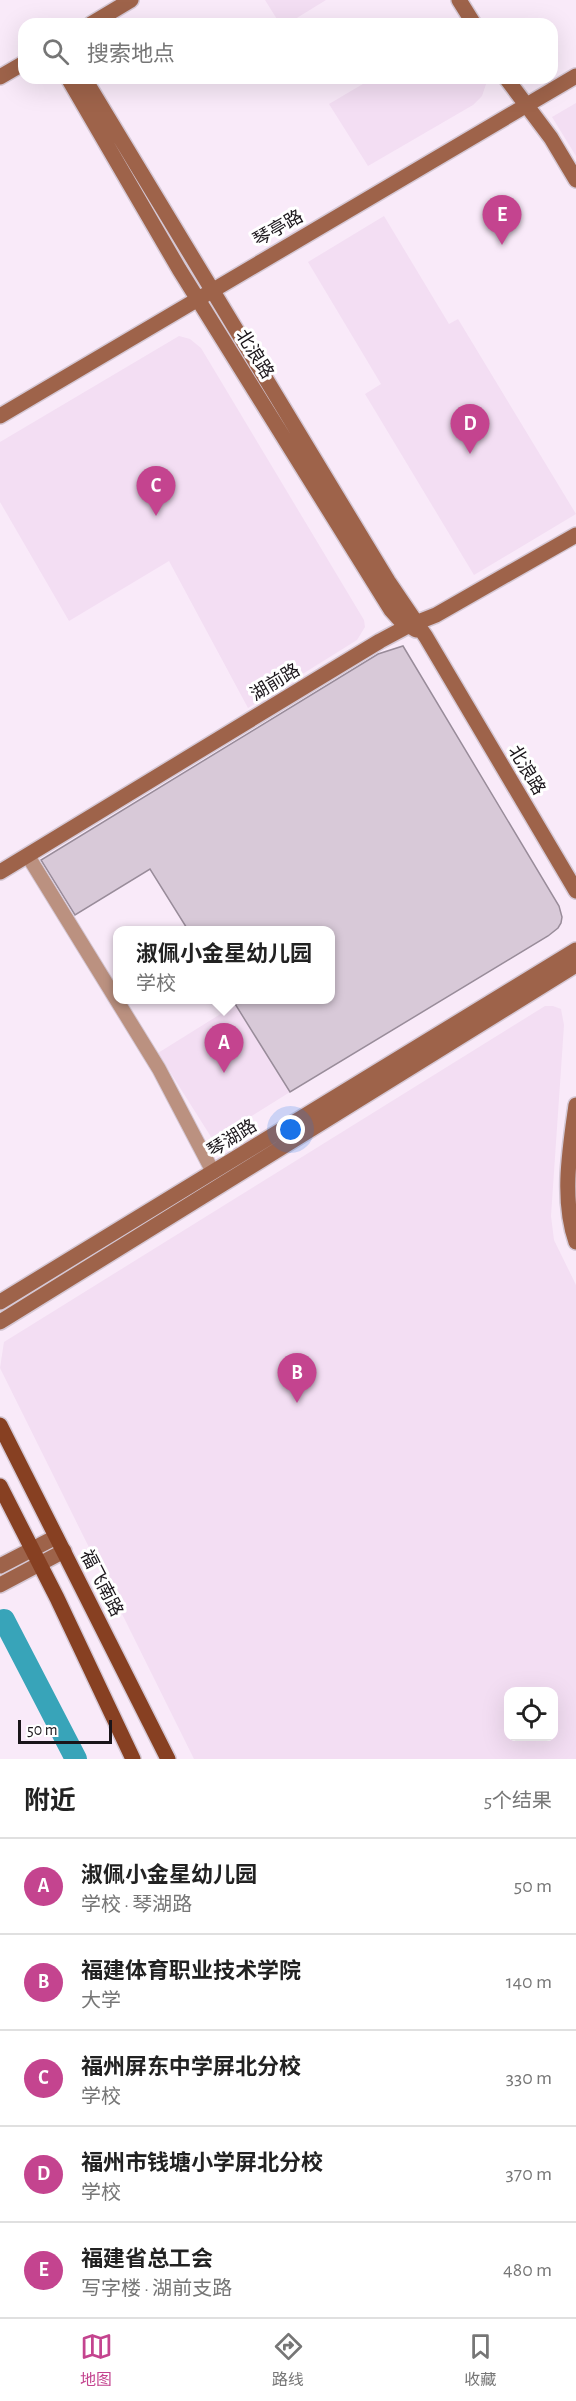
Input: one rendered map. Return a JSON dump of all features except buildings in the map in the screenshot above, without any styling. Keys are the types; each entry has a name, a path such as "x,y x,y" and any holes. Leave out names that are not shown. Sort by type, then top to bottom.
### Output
{"main road":[{"path":"101,18 131,0"},
{"path":"459,0 470,18"},
{"path":"0,76 18,66"},
{"name":"琴亭路","path":"0,416 576,75"},
{"name":"北浪路","path":"72,84 197,298 391,610 426,637 576,891"},
{"name":"北浪路","path":"88,84 412,624"},
{"path":"510,84 551,138 576,180"},
{"name":"湖前路","path":"0,872 380,641 412,624 436,615 576,535"},
{"name":"琴湖路","path":"0,1302 576,950"},
{"path":"0,1322 576,965"},
{"path":"576,1105 569,1181 570,1216 576,1242"},
{"name":"福飞南路","path":"0,1425 168,1759"},
{"path":"0,1486 133,1759"},
{"path":"0,1585 56,1537"},
{"path":"0,1566 64,1551"}],"street":[{"path":"28,856 113,994"},
{"path":"119,1004 159,1069 213,1172"}],"shaded area":[{"path":"265,0 326,0 297,18 276,18"},
{"path":"363,84 486,84 482,96 473,105 368,166 329,104"},
{"path":"576,103 576,156 552,117"},
{"path":"384,216 449,324 458,319 576,514 474,575 365,394 381,384 308,262"},
{"path":"179,336 190,339 201,348 364,620 365,627 357,640 248,708 169,561 69,621 0,502 0,442"},
{"path":"235,1005 290,1092 213,1140 158,1053"},
{"path":"545,1006 561,1009 564,1025 551,1216 554,1240 576,1285 576,1759 194,1759 0,1368 4,1342"}],"waterway":[{"path":"4,1620 76,1759"}],"place":[{"name":"福建省总工会","path":"502,245"},
{"name":"福州市钱塘小学屏北分校","path":"470,454"},
{"name":"福州屏东中学屏北分校","path":"156,516"},
{"name":"淑佩小金星幼儿园","path":"224,1073"},
{"name":"福建体育职业技术学院","path":"297,1403"}]}
